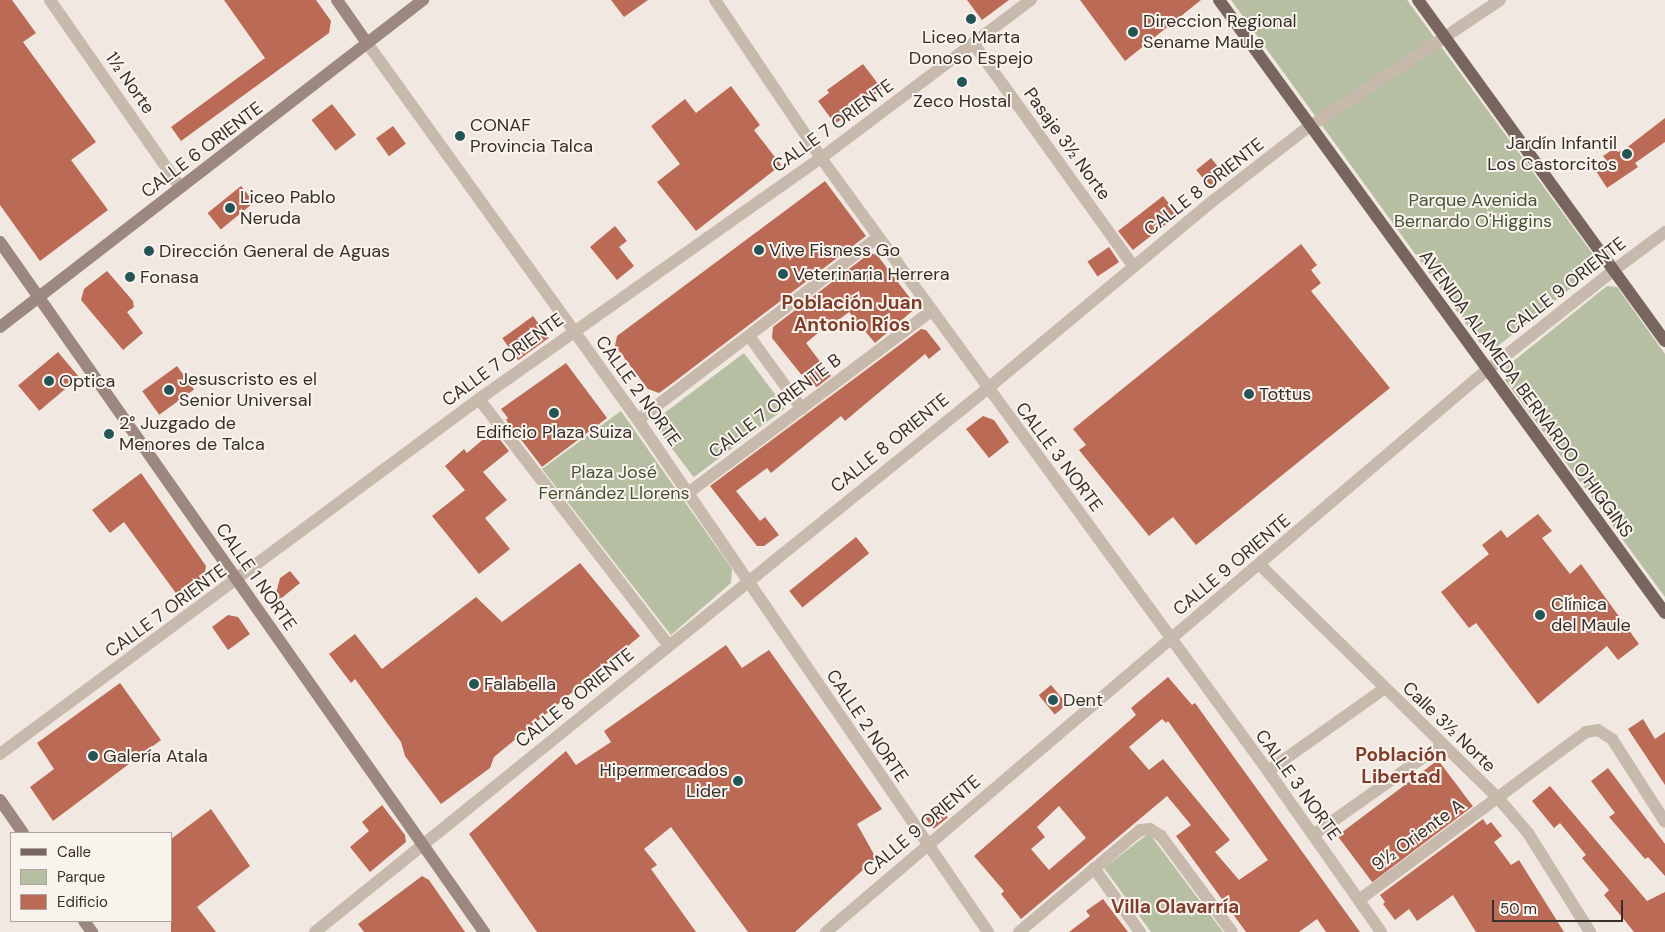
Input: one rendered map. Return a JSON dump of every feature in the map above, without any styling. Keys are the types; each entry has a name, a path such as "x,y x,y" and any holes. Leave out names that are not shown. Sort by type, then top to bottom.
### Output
{"main road":[{"name":"CALLE 2 NORTE","path":"336,0 367,43"},
{"name":"CALLE 6 ORIENTE","path":"0,327 423,0"},
{"name":"AVENIDA ALAMEDA BERNARDO O'HIGGINS","path":"1219,0 1665,613"},
{"path":"1418,0 1665,340"},
{"name":"CALLE 1 NORTE","path":"0,242 484,932"},
{"path":"0,800 22,832"}],"street":[{"name":"1½ Norte","path":"50,0 180,188"},
{"name":"CALLE 3 NORTE","path":"715,0 821,158 987,389 1268,772 1381,932"},
{"name":"CALLE 7 ORIENTE","path":"0,754 238,580 479,399 821,158 1032,0"},
{"name":"CALLE 8 ORIENTE","path":"315,932 668,644 749,582 884,469 987,389 1133,266 1311,126 1500,0"},
{"name":"CALLE 2 NORTE","path":"367,43 638,420 926,845 988,932"},
{"name":"Pasaje 3½ Norte","path":"973,43 1133,266"},
{"name":"CALLE 9 ORIENTE","path":"826,932 926,845 1260,565 1488,369 1665,232"},
{"path":"638,420 878,237"},
{"name":"CALLE 7 ORIENTE B","path":"688,493 931,311"},
{"path":"750,336 802,409"},
{"path":"479,399 668,644"},
{"name":"Calle 3½ Norte","path":"1260,565 1384,689 1498,798 1528,834 1590,932"},
{"path":"1268,772 1384,689"},
{"name":"9½ Oriente A","path":"1359,900 1498,798 1581,734 1598,730 1612,739 1665,822"},
{"path":"1313,835 1442,744"},
{"path":"1020,932 1140,830 1150,829 1161,836 1232,932"},
{"path":"1094,868 1140,932"}],"green space":[{"name":"Parque Avenida Bernardo O'Higgins","path":"1231,0 1407,0 1595,257 1595,269 1494,349 1482,346"},
{"path":"1607,286 1617,287 1665,354 1665,597 1505,380 1506,367"},
{"path":"744,353 786,408 694,477 652,422"},
{"name":"Plaza José Fernández Llorens","path":"621,411 732,569 731,583 671,635 542,469"},
{"path":"1149,833 1223,932 1151,932 1104,868"}],"building":[{"path":"0,0 12,0 36,33 23,42 96,142 71,160 108,210 40,261 0,205"},
{"path":"224,0 316,0 331,21 329,33 181,141 171,127 265,58"},
{"path":"611,0 648,0 624,17"},
{"path":"967,0 1009,0 982,20"},
{"name":"Direccion Regional Sename Maule","path":"1080,0 1201,0 1125,61"},
{"path":"863,64 882,89 835,124 818,101 829,93 827,90"},
{"path":"731,86 760,125 754,130 781,165 696,231 657,182 680,164 651,126 685,99 696,113"},
{"path":"332,104 356,135 336,151 312,120"},
{"name":"Jardín Infantil Los Castorcitos","path":"1665,118 1665,142 1635,163 1638,167 1607,188 1594,168 1606,160 1603,156 1615,148 1618,152 1625,149"},
{"path":"393,126 406,144 389,156 376,138"},
{"path":"1211,158 1225,175 1210,187 1196,170"},
{"path":"825,181 866,236 659,393 648,389 615,346 617,336"},
{"name":"Liceo Pablo Neruda","path":"241,186 254,202 221,229 208,213"},
{"path":"1163,196 1178,215 1133,250 1118,231"},
{"path":"615,226 627,241 619,247 634,266 617,280 590,247"},
{"name":"Tottus","path":"1301,244 1317,265 1311,270 1321,283 1311,291 1390,388 1196,545 1173,517 1149,536 1079,450 1086,445 1073,429"},
{"path":"1109,247 1119,262 1098,276 1087,262"},
{"path":"870,253 877,255 917,307 875,343 849,312 832,325 830,323 806,343 831,376 817,387 808,383 772,338 773,327"},
{"path":"107,271 133,301 134,307 127,312 143,333 123,350 81,300 84,289"},
{"path":"533,316 549,338 518,360 502,338"},
{"path":"921,329 926,330 941,349 929,359 925,354 845,421 841,416 771,473 767,468 736,491 760,521 765,517 779,535 764,546 757,546 710,486"},
{"name":"Optica","path":"58,352 79,377 39,411 18,385"},
{"name":"Edificio Plaza Suiza","path":"566,363 607,418 542,467 506,420 508,418 501,409"},
{"name":"Jesuscristo es el Senior Universal","path":"177,366 194,389 159,415 142,391"},
{"path":"983,416 994,420 1009,442 989,458 966,429"},
{"path":"493,431 509,451 483,472 507,500 485,518 510,549 479,574 432,516 465,490 445,466 464,449 467,453"},
{"path":"141,473 206,566 204,577 178,596 124,522 110,533 92,510"},
{"name":"Clínica del Maule","path":"1538,514 1552,531 1542,538 1570,574 1581,564 1639,644 1618,660 1607,646 1538,704 1476,623 1469,628 1441,592 1489,554 1482,545 1501,530 1507,538"},
{"path":"856,537 869,553 802,607 789,591"},
{"name":"Falabella","path":"580,563 640,636 494,757 490,768 441,804 405,756 401,742 355,679 351,683 329,654 355,634 382,669 476,597 502,622"},
{"path":"290,571 300,583 273,605 280,578"},
{"path":"228,615 238,617 250,634 228,650 212,627"},
{"name":"Hipermercados Lider","path":"726,645 742,668 769,650 882,809 857,824 876,858 795,932 748,932 671,827 644,849 657,865 651,869 696,932 537,932 469,834 566,751 576,765 611,742 604,731"},
{"path":"1168,677 1192,705 1195,703 1360,932 1326,932 1317,919 1299,932 1246,932 1176,836 1191,825 1167,796 1021,919 1001,894 1004,891 974,856 1136,715 1131,708","holes":["1162,719 1166,723 1168,721 1268,860 1239,880 1215,852 1230,840 1163,759 1149,770 1129,747","1059,806 1086,838 1049,870 1031,849 1045,837 1037,827"]},
{"name":"Galería Atala","path":"120,683 161,740 53,821 30,787 54,769 37,743"},
{"name":"Dent","path":"1051,685 1067,704 1055,714 1039,695"},
{"path":"1643,719 1655,739 1665,732 1665,785 1628,729"},
{"path":"1438,760 1473,806 1372,882 1337,836"},
{"path":"1608,768 1665,844 1665,876 1648,857 1645,859 1609,817 1615,813 1591,781"},
{"path":"1550,786 1647,901 1665,892 1665,932 1634,932 1604,895 1609,890 1582,858 1586,855 1560,823 1554,828 1532,801"},
{"path":"382,805 405,835 406,842 370,872 350,847 369,831 362,822"},
{"path":"938,805 948,818 934,829 924,816"},
{"path":"211,809 250,866 197,907 216,932 171,932 172,838"},
{"path":"1483,819 1487,825 1491,822 1502,836 1494,842 1511,865 1519,860 1564,932 1476,932 1453,895 1417,921 1409,909 1395,920 1383,904 1385,902 1380,895"},
{"path":"422,876 429,880 465,932 364,932 358,924"},
{"path":"1103,899 1128,932 1069,932 1090,916 1086,911"}],"place":[{"name":"Liceo Marta Donoso Espejo","path":"971,19"},
{"name":"Direccion Regional Sename Maule","path":"1133,32"},
{"name":"Zeco Hostal","path":"962,82"},
{"name":"CONAF Provincia Talca","path":"460,136"},
{"name":"Jardín Infantil Los Castorcitos","path":"1627,154"},
{"name":"Liceo Pablo Neruda","path":"230,208"},
{"name":"Vive Fisness Go","path":"759,250"},
{"name":"Dirección General de Aguas","path":"149,251"},
{"name":"Veterinaria Herrera","path":"783,274"},
{"name":"Fonasa","path":"130,277"},
{"name":"Optica","path":"49,381"},
{"name":"Jesuscristo es el Senior Universal","path":"169,390"},
{"name":"Tottus","path":"1249,394"},
{"name":"Edificio Plaza Suiza","path":"554,413"},
{"name":"2° Juzgado de Menores de Talca","path":"109,434"},
{"name":"Clínica del Maule","path":"1540,615"},
{"name":"Falabella","path":"474,684"},
{"name":"Dent","path":"1053,700"},
{"name":"Galería Atala","path":"93,756"},
{"name":"Hipermercados Lider","path":"738,781"}],"district":[{"name":"Población Juan Antonio Ríos","path":"852,314"},
{"name":"Población Libertad","path":"1401,766"},
{"name":"Villa Olavarría","path":"1175,907"}]}
